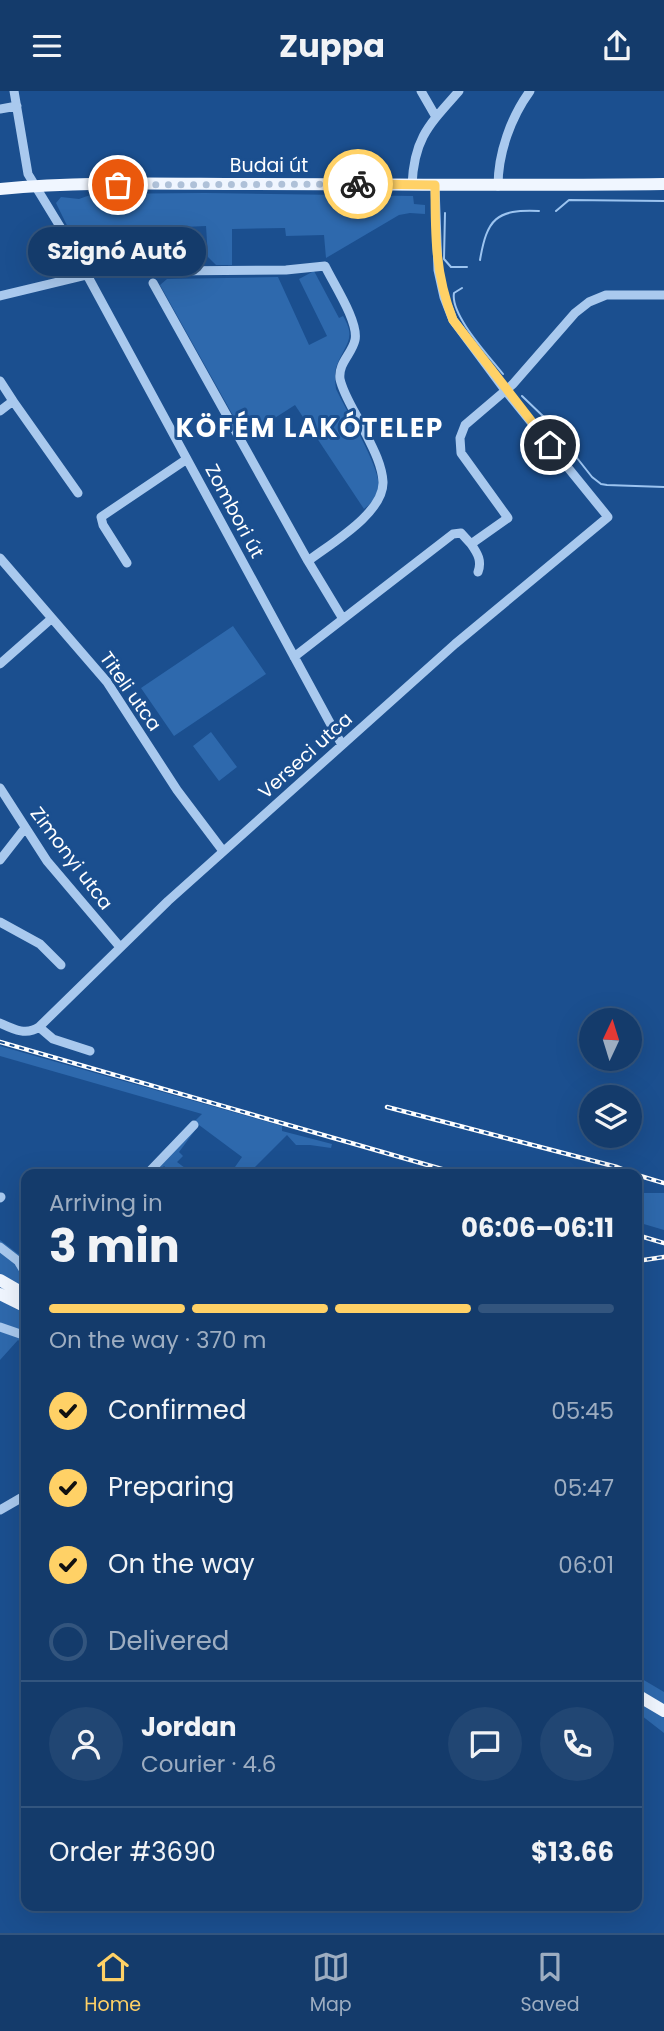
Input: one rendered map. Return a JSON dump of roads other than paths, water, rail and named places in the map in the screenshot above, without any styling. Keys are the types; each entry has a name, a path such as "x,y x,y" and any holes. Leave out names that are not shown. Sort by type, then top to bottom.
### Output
{"main road":[{"name":"Budai út","path":"0,189 34,186 191,184 664,184"},
{"path":"0,1280 21,1291"},
{"path":"0,1294 21,1304"},
{"path":"642,1698 664,1711"}],"street":[{"name":"Zombori út","path":"14,91 28,174 34,186 48,205 87,275 342,745"},
{"path":"421,91 436,117"},
{"path":"412,185 417,147 436,117 459,91"},
{"path":"498,186 500,165 514,118 530,91"},
{"path":"0,109 17,106"},
{"path":"435,185 438,270 444,297 459,329 505,390"},
{"path":"80,263 96,255 106,254 123,257 146,269 163,271 286,270 325,266 356,335 341,365 340,379 375,456 383,485 378,503 370,513 308,561"},
{"path":"0,296 87,275"},
{"path":"153,283 343,619"},
{"path":"471,544 508,518 465,460 460,438 469,421 505,390 575,313 589,302 606,295 664,296"},
{"path":"0,381 78,493"},
{"name":"Verseci utca","path":"37,1029 223,851 455,644 608,517 505,390"},
{"path":"0,411 13,401"},
{"path":"127,563 103,525 101,517 187,459"},
{"path":"294,657 456,532 461,533 480,557 478,572"},
{"name":"Titeli utca","path":"0,558 107,682 177,790 223,851"},
{"path":"0,664 51,619"},
{"name":"Zimonyi utca","path":"0,788 47,861 120,947"},
{"path":"0,860 24,828"},
{"path":"0,922 40,944 61,965"},
{"path":"0,1023 23,1032 37,1029 53,1039 90,1051"},
{"path":"152,1169 194,1125"},
{"path":"1,1250 21,1266"},
{"path":"0,1327 21,1334"},
{"path":"0,1510 21,1498"}],"waterway":[{"path":"556,211 569,200 664,201"},
{"path":"480,260 486,235 496,219 513,212 539,211"},
{"path":"445,213 444,259 451,267 467,267"},
{"path":"462,288 454,293 458,312 464,324 503,374"},
{"path":"522,396 547,420 592,477 601,484 664,487"}],"railway":[{"path":"0,1042 442,1169"},
{"path":"387,1107 622,1169"},
{"path":"642,1176 664,1183"},
{"path":"642,1236 664,1243"},
{"path":"642,1260 664,1257"}],"place":[{"name":"Szignó Autó","path":"118,185"}],"district":[{"name":"KÖFÉM LAKÓTELEP","path":"310,428"}]}
